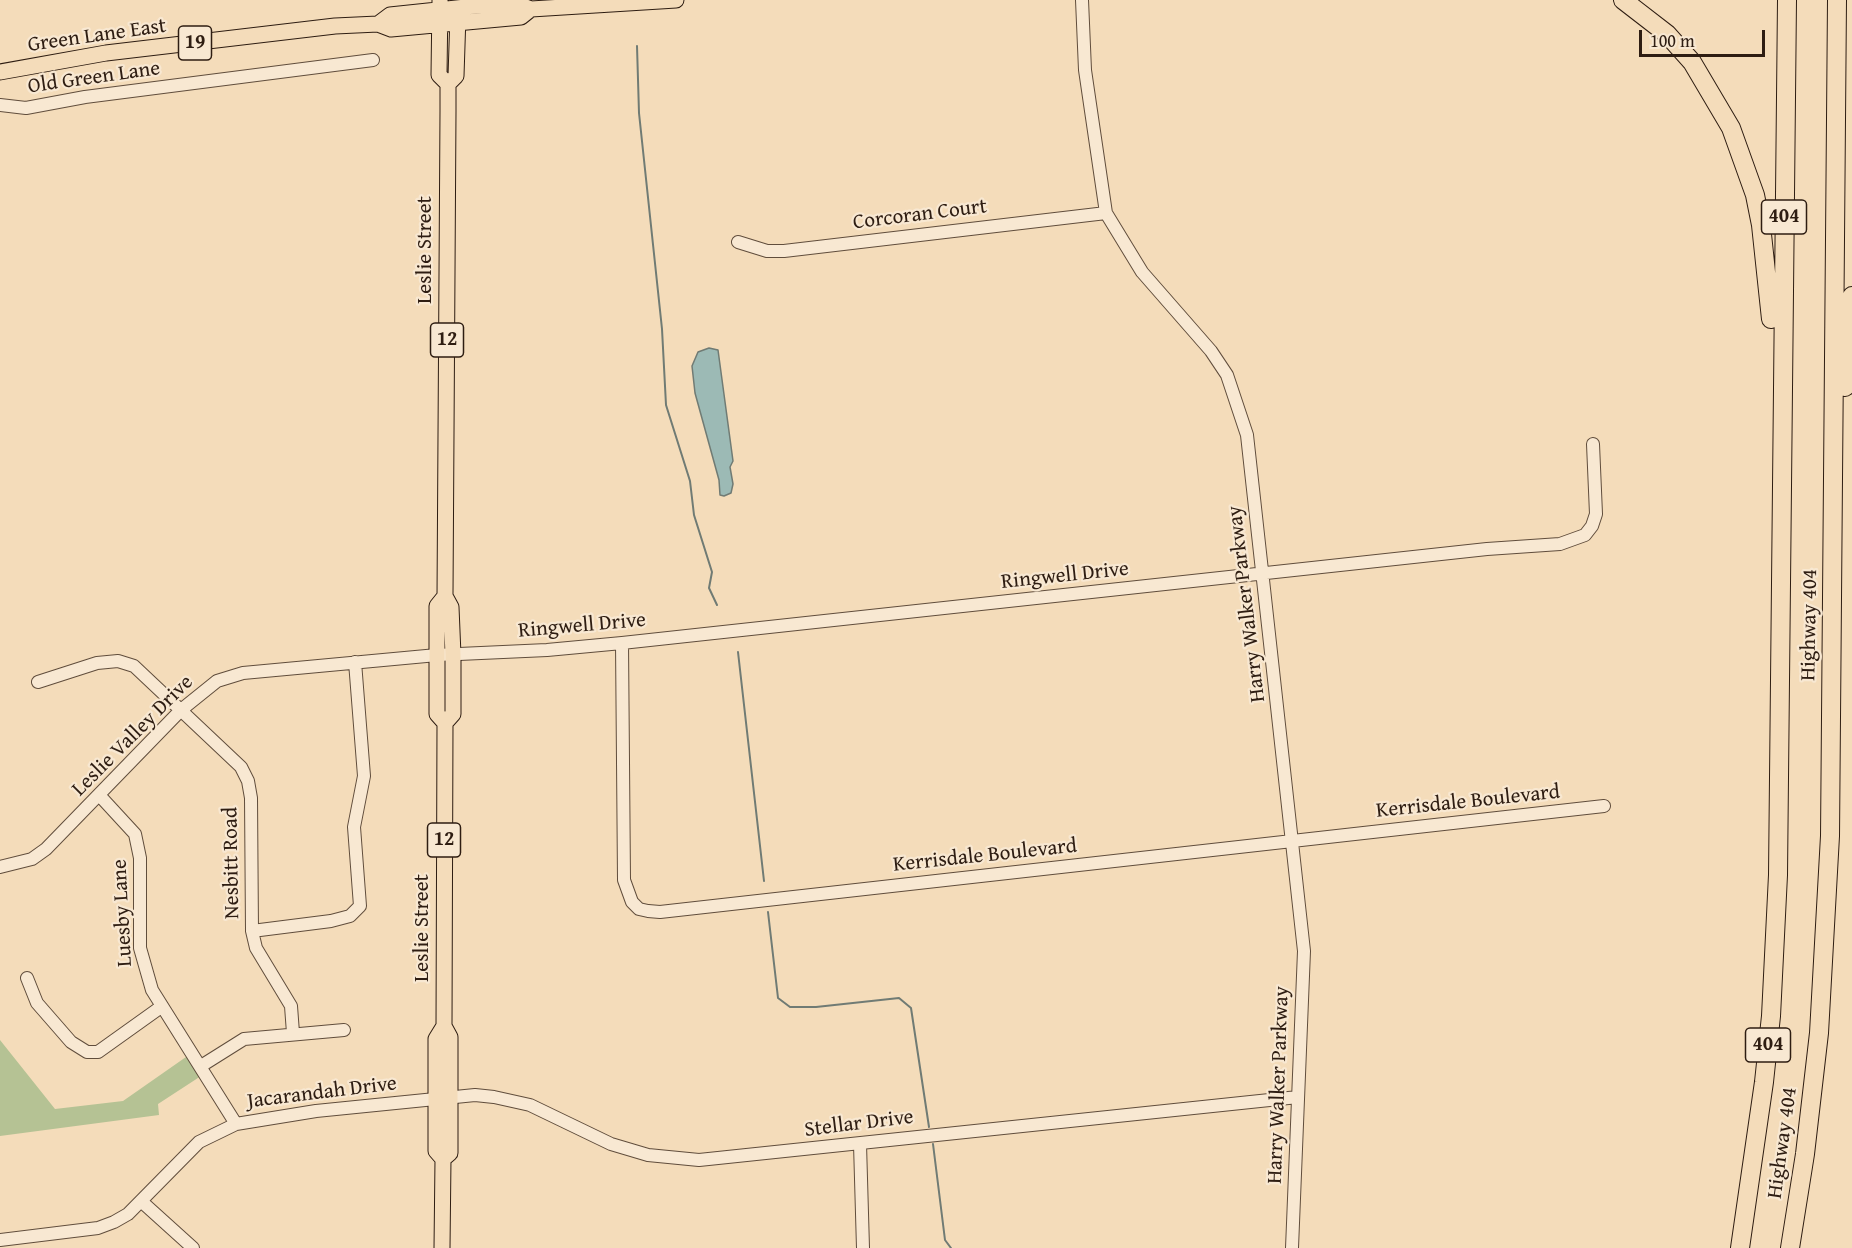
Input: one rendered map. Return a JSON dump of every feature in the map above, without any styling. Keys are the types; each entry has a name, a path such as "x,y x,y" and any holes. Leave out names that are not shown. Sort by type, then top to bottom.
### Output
{"highway":[{"path":"1623,0 1667,34 1692,62 1727,119 1747,165 1761,225 1770,296 1773,409 1781,434"},
{"name":"Highway 404","path":"1740,1248 1763,1100 1775,945 1780,702 1787,0"},
{"name":"Highway 404","path":"1790,1248 1812,1100 1830,836 1837,0"},
{"path":"1834,442 1843,411 1852,296"}],"main road":[{"name":"Green Lane East","path":"0,72 106,53 378,24 391,29 440,12 458,11 521,17 531,9 676,0"},
{"name":"Leslie Street","path":"444,723 453,714 451,607 444,596 448,84 456,76 458,11"},
{"name":"Leslie Street","path":"440,12 439,75 448,84"},
{"name":"Leslie Street","path":"442,1248 444,1160 450,1153 443,1099 450,1037 444,1026 444,723 437,714 437,606 444,596"}],"street":[{"name":"Harry Walker Parkway","path":"1082,0 1085,70 1106,213 1142,272 1211,351 1227,375 1247,435 1304,951 1292,1248"},
{"name":"Old Green Lane","path":"0,105 26,108 85,98 373,60"},
{"name":"Corcoran Court","path":"738,242 767,250 784,251 1106,213"},
{"name":"Ringwell Drive","path":"453,655 622,643 1575,540 1585,535 1592,526 1596,514 1593,444"},
{"name":"Kerrisdale Boulevard","path":"622,643 624,880 628,894 639,909 660,912 1604,806"},
{"name":"Leslie Valley Drive","path":"0,867 32,859 60,837 181,710 217,681 243,673 453,655"},
{"name":"Nesbitt Road","path":"38,682 77,668 118,662 134,666 226,752 248,781 251,798 252,931 256,948 291,1006 293,1033"},
{"path":"252,931 331,921 350,916 360,906 354,827 364,776 355,662"},
{"name":"Luesby Lane","path":"100,796 135,834 140,858 140,948 145,973 161,1008 201,1066 236,1124"},
{"path":"27,978 42,1009 71,1042 87,1052 98,1052 161,1008"},
{"path":"201,1066 244,1040 293,1033 344,1030"},
{"name":"Stellar Drive","path":"443,1099 475,1095 517,1100 616,1146 648,1155 675,1159 719,1159 1298,1097"},
{"name":"Jacarandah Drive","path":"0,1240 98,1228 128,1214 199,1142 236,1124 316,1112 443,1099"},
{"path":"860,1144 863,1248"},
{"path":"141,1201 193,1248"}],"green space":[{"path":"0,1040 55,1109 123,1101 186,1057 201,1076 158,1104 159,1115 0,1136"}],"water":[{"path":"709,348 718,350 733,461 730,467 733,484 731,493 724,496 720,495 719,480 695,393 692,366 698,352"}],"waterway":[{"path":"637,46 639,113 662,329 666,405 690,481 694,515 712,572 709,588 717,605"},
{"path":"738,652 764,881"},
{"path":"768,912 778,998 790,1007 816,1007 899,998 911,1008 929,1127"},
{"path":"933,1144 945,1240 951,1248"}]}
